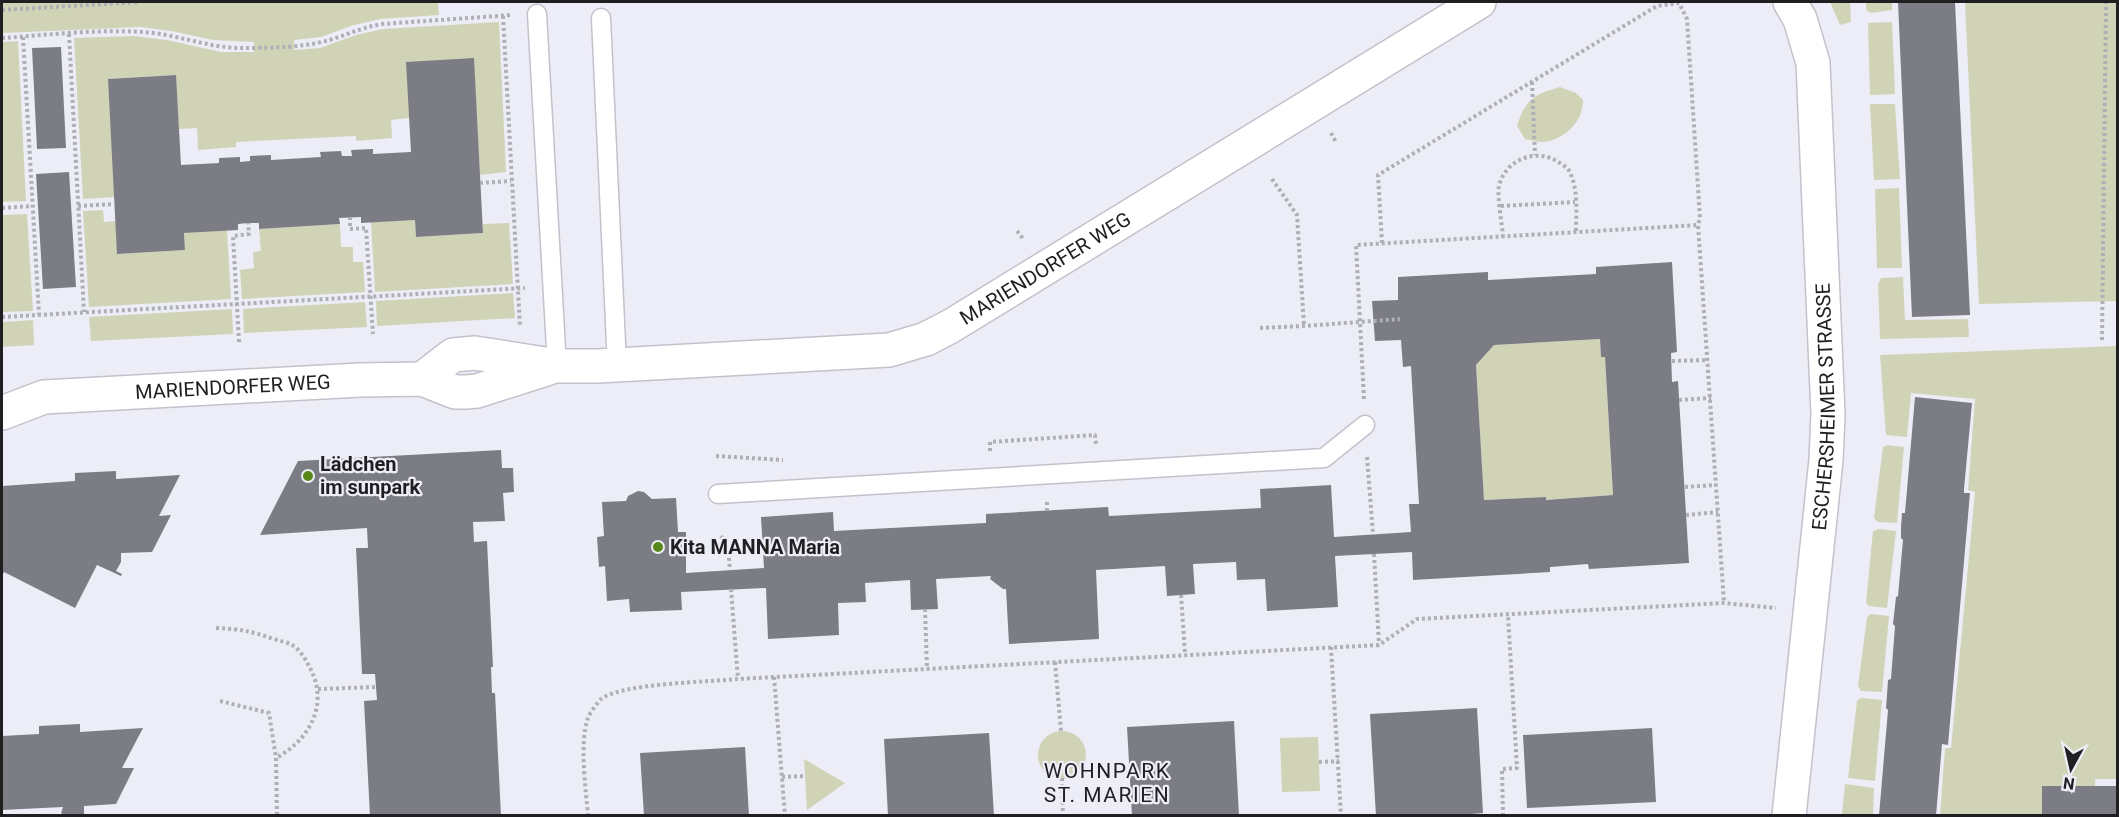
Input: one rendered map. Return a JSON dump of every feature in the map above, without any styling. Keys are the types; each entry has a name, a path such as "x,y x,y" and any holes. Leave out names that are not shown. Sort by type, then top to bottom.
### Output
{"street":[{"name":"MARIENDORFER WEG","path":"2,386 44,397 360,380 422,379 453,355 475,353 557,366 617,366 889,350 926,339 996,298 1479,2"},
{"name":"ESCHERSHEIMER STRASSE","path":"1789,816 1826,460 1828,414 1813,63 1800,19 1790,2"},
{"name":"MARIENDORFER WEG","path":"2,413 44,397"}],"lane":[{"path":"537,14 557,366"},
{"path":"601,18 617,366"},
{"path":"718,494 1324,458 1365,425"}],"path":[{"path":"4,2 3,9 139,2"},
{"path":"2102,340 2106,2"},
{"path":"1382,243 1378,175 1657,6 1678,3 1687,19 1700,218 1698,225 1724,603"},
{"path":"2,38 121,31 145,32 209,45 239,48 311,44 330,40 367,26 382,24 537,14"},
{"path":"503,16 520,328"},
{"path":"69,34 84,312"},
{"path":"22,37 39,315"},
{"path":"1532,82 1535,155"},
{"path":"1330,133 1336,142"},
{"path":"1503,237 1499,187 1506,170 1519,159 1535,155 1552,158 1566,167 1574,183 1576,233"},
{"path":"1272,179 1297,215 1304,326"},
{"path":"480,183 511,181"},
{"path":"1501,206 1575,202"},
{"path":"78,206 115,204"},
{"path":"2,208 32,206"},
{"path":"350,217 350,229 366,228 373,334"},
{"path":"239,342 233,236 249,234 248,223"},
{"path":"1373,534 1356,245 1698,225"},
{"path":"1017,231 1024,240"},
{"path":"2,317 552,287"},
{"path":"1260,328 1400,319"},
{"path":"1672,361 1708,360"},
{"path":"1679,400 1711,398"},
{"path":"1684,487 1716,485"},
{"path":"1047,502 1047,511"},
{"path":"1686,515 1718,512"},
{"path":"721,536 728,547 730,570"},
{"path":"1374,554 1379,645"},
{"path":"731,589 738,680"},
{"path":"1181,595 1185,654"},
{"path":"588,816 584,747 588,718 600,700 616,692 659,685 774,677 1379,645 1417,619 1724,603 1810,614"},
{"path":"925,609 927,669"},
{"path":"1503,816 1502,769 1517,768 1508,614"},
{"path":"216,628 246,629 293,645 306,660 315,678 319,708 303,738 289,751 276,758"},
{"path":"1331,647 1341,816"},
{"path":"1055,662 1061,731"},
{"path":"774,677 785,816"},
{"path":"318,689 376,687"},
{"path":"220,701 269,713 276,758 277,816"},
{"path":"1319,762 1339,761"},
{"path":"782,777 804,776"},
{"path":"1062,778 1063,816"}],"green space":[{"path":"2,2 438,2 439,15 381,19 354,25 321,37 294,40 294,50 320,48 356,35 383,29 499,22 506,172 480,175 473,58 409,118 391,120 392,138 356,141 356,136 236,142 236,147 198,150 197,128 179,129 175,75 108,79 115,197 83,199 74,38 134,36 167,40 221,52 254,52 254,42 213,40 141,27 2,33"},
{"path":"1830,2 1850,2 1851,22 1840,25"},
{"path":"1866,2 1892,2 1892,10 1871,13 1866,10"},
{"path":"1965,2 2117,2 2117,301 1979,304"},
{"path":"1892,22 1895,94 1870,95 1868,23"},
{"path":"18,41 26,201 2,202 2,42"},
{"path":"1560,87 1576,93 1583,100 1576,122 1566,133 1552,140 1541,142 1525,139 1517,126 1528,104 1538,95"},
{"path":"1870,104 1895,104 1900,179 1874,180"},
{"path":"1899,188 1902,268 1877,268 1875,189"},
{"path":"103,210 104,222 116,221 118,254 185,250 184,233 227,230 231,299 89,307 83,211"},
{"path":"27,214 33,311 2,312 2,215"},
{"path":"415,220 416,237 483,233 483,224 509,223 513,284 375,292 371,222"},
{"path":"340,224 341,247 353,247 353,262 363,262 365,292 242,299 240,270 254,268 253,252 261,251 259,229"},
{"path":"1903,277 1905,320 1968,319 1969,337 1880,339 1878,284 1881,278"},
{"path":"513,293 515,318 377,326 376,301"},
{"path":"365,302 367,327 244,333 243,309"},
{"path":"232,309 233,334 91,341 89,317"},
{"path":"33,320 34,345 2,347 2,322"},
{"path":"1600,339 1601,356 1605,357 1613,495 1546,500 1545,497 1484,500 1476,365 1494,345"},
{"path":"2117,346 2118,779 2095,779 2096,815 1940,815 1945,748 1951,748 1975,492 1968,490 1975,399 1911,393 1907,437 1886,435 1880,355"},
{"path":"1887,445 1904,447 1897,523 1878,522 1874,518 1883,447"},
{"path":"1879,529 1896,531 1887,608 1869,606 1866,603 1873,531"},
{"path":"1870,614 1889,616 1882,692 1861,691 1858,686 1867,618"},
{"path":"1861,698 1882,700 1875,781 1848,778 1857,701"},
{"path":"1062,731 1079,738 1086,755 1079,772 1062,779 1045,772 1038,755 1045,738"},
{"path":"1318,737 1320,791 1282,792 1280,738"},
{"path":"804,759 845,783 807,810"},
{"path":"1845,784 1874,788 1873,815 1842,815"}],"building":[{"path":"1898,2 1955,2 1970,315 1912,317"},
{"path":"61,47 66,148 37,149 32,48"},
{"path":"474,58 483,233 416,237 415,220 361,223 361,217 339,218 340,224 259,229 259,223 248,223 238,224 238,230 184,233 185,250 117,254 108,79 176,75 181,165 219,163 219,158 240,157 240,162 250,161 250,156 271,155 271,160 321,157 320,152 341,151 342,156 352,156 351,150 373,149 373,154 411,152 406,62"},
{"path":"69,172 76,287 43,289 36,174"},
{"path":"1672,262 1677,352 1671,353 1672,382 1678,381 1689,563 1589,569 1588,564 1550,567 1550,572 1413,580 1412,552 1335,556 1338,607 1267,611 1265,579 1237,580 1236,562 1193,564 1195,594 1167,596 1165,566 1096,570 1099,639 1009,644 1006,589 990,579 991,576 936,579 938,609 911,610 910,580 865,583 866,602 838,603 839,635 768,639 766,588 681,592 682,610 630,612 629,599 607,601 605,566 599,567 597,537 604,536 602,502 626,501 628,496 638,491 644,492 652,499 676,498 678,532 686,532 686,573 764,568 761,517 833,512 834,531 986,523 986,514 1108,507 1109,516 1261,508 1260,489 1331,485 1334,537 1411,532 1409,504 1419,504 1411,366 1403,367 1401,340 1375,341 1372,301 1398,300 1398,277 1488,272 1488,280 1596,274 1596,267","holes":["1600,339 1601,357 1605,357 1613,495 1546,500 1546,497 1484,500 1476,365 1494,345"]},
{"path":"1915,397 1972,403 1964,489 1964,493 1970,493 1948,745 1942,744 1936,816 1879,816 1888,710 1886,708 1888,680 1891,679 1895,626 1893,624 1903,540 1901,538 1902,513 1905,513"},
{"path":"501,450 502,468 513,468 514,492 503,493 505,521 473,522 474,542 487,541 493,667 491,667 492,693 495,693 501,816 370,816 364,701 377,700 375,674 362,674 356,548 368,548 367,528 260,535 298,461"},
{"path":"116,471 116,479 180,475 159,516 171,515 152,552 121,553 121,562 116,571 122,574 121,576 97,565 75,608 4,572 2,577 2,486 75,481 75,473"},
{"path":"1477,708 1483,813 1448,816 1376,816 1370,714"},
{"path":"1234,721 1239,816 1132,816 1127,727"},
{"path":"80,724 80,732 143,728 122,768 134,768 116,804 84,806 84,816 66,816 61,813 63,807 2,810 2,736 39,734 39,726"},
{"path":"1652,728 1656,802 1527,808 1523,735"},
{"path":"989,733 994,816 888,816 884,739"},
{"path":"745,747 749,816 644,816 640,753"},
{"path":"2042,786 2118,786 2118,816 2042,816"}],"place":[{"name":"Lädchen im sunpark","path":"308,476"},
{"name":"Kita MANNA Maria","path":"658,547"}],"district":[{"name":"WOHNPARK ST. MARIEN","path":"1107,783"}]}
